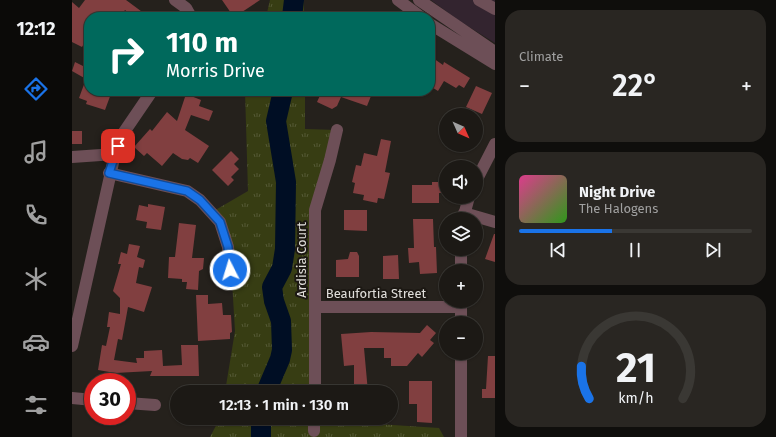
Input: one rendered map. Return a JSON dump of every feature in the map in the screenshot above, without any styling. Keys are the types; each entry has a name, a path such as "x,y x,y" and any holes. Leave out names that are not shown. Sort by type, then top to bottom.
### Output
{"street":[{"path":"175,0 186,8 188,12"},
{"path":"398,0 414,12"},
{"path":"419,0 495,52"},
{"path":"479,0 495,9"},
{"path":"435,27 495,64"},
{"path":"72,346 109,173 120,138 149,96"},
{"name":"Ardisia Court","path":"315,385 315,210 337,130"},
{"path":"483,167 495,144"},
{"path":"72,157 115,154"},
{"path":"109,173 187,191 200,200 220,222 228,247 230,270"},
{"path":"483,220 495,222"},
{"name":"Beaufortia Street","path":"316,307 439,304"},
{"path":"461,360 462,437"},
{"path":"72,398 84,399"},
{"path":"136,404 155,405"},
{"path":"314,425 314,431"}],"shaded area":[{"path":"431,0 495,0 495,43 458,20"}],"green space":[{"path":"270,0 304,0 304,12 267,12"},
{"path":"245,96 305,96 305,129 337,130 315,210 315,385 226,385 235,331 232,281 212,212 248,191"},
{"path":"216,425 392,425 439,428 444,437 210,437"}],"building":[{"path":"85,0 126,0 142,12 128,12 125,10 124,12 84,12 84,44 82,47 72,42 72,2 79,8"},
{"path":"222,0 260,0 242,12 230,12"},
{"path":"435,59 443,65 444,62 470,78 464,88 459,85 456,88 444,81 438,91 435,89"},
{"path":"75,62 84,66 84,78 72,71"},
{"path":"84,84 84,96 110,96 105,110 86,104 87,101 79,98"},
{"path":"476,86 492,93 483,112 483,108 466,107"},
{"path":"185,96 191,96 201,100 199,106 213,111 209,121 191,115 185,130 209,146 198,163 190,158 188,160 182,159 173,153 162,166 147,153 144,156 134,147 150,129 152,131 167,112 177,121"},
{"path":"320,96 371,96 367,106 341,97 337,106 332,109 317,102"},
{"path":"72,131 82,131 82,144 72,144"},
{"path":"381,139 391,141 385,172 390,173 384,199 378,198 377,203 363,200 364,195 353,193 355,183 352,182 356,165 361,166 364,153 377,156"},
{"path":"231,151 239,159 234,164 239,169 231,177 234,180 228,186 212,170"},
{"path":"432,182 439,182 439,203 412,203 412,185 432,185"},
{"path":"148,204 165,207 161,230 146,228 147,222 136,220 139,205 148,207"},
{"path":"344,210 367,210 367,231 344,230"},
{"path":"413,219 433,219 437,273 420,274 419,262 409,263 408,248 414,248"},
{"path":"179,223 196,225 192,258 204,258 203,269 199,271 198,290 186,289 187,282 182,282 182,279 168,278 169,257 175,257"},
{"path":"495,234 495,262 485,259"},
{"path":"129,244 140,246 137,257 145,260 143,268 139,267 136,283 152,287 144,312 128,307 122,340 118,339 114,360 137,363 136,358 144,358 144,351 162,350 163,366 182,365 181,345 198,345 199,376 150,376 152,371 115,373 98,370 102,345 106,346 110,327 107,327 109,312 120,314 120,298 113,291 121,264 118,264 121,252 127,254"},
{"path":"350,252 357,252 359,256 359,277 336,277 336,260 348,259"},
{"path":"398,255 399,279 383,279 383,256"},
{"path":"196,295 208,295 208,304 222,303 223,315 231,315 232,332 230,333 230,339 198,341"},
{"path":"427,325 436,333 430,340 434,343 422,357 418,353 407,366 391,366 391,358 384,358 384,348 364,348 367,385 354,385 354,365 344,366 341,334 371,332 420,333"},
{"path":"488,356 495,356 495,398 482,398 482,389 486,389"},
{"path":"409,381 432,381 432,423 417,422 417,404 409,404"}],"waterway":[{"path":"293,12 294,0"},
{"path":"269,385 280,359 282,350 281,321 274,301 272,287 282,268 285,249 286,182 276,121 282,96"},
{"path":"261,425 261,437"}],"route":[{"path":"118,146 109,173 187,191 200,200 212,212 220,222 224,234 228,247 230,270"}]}
